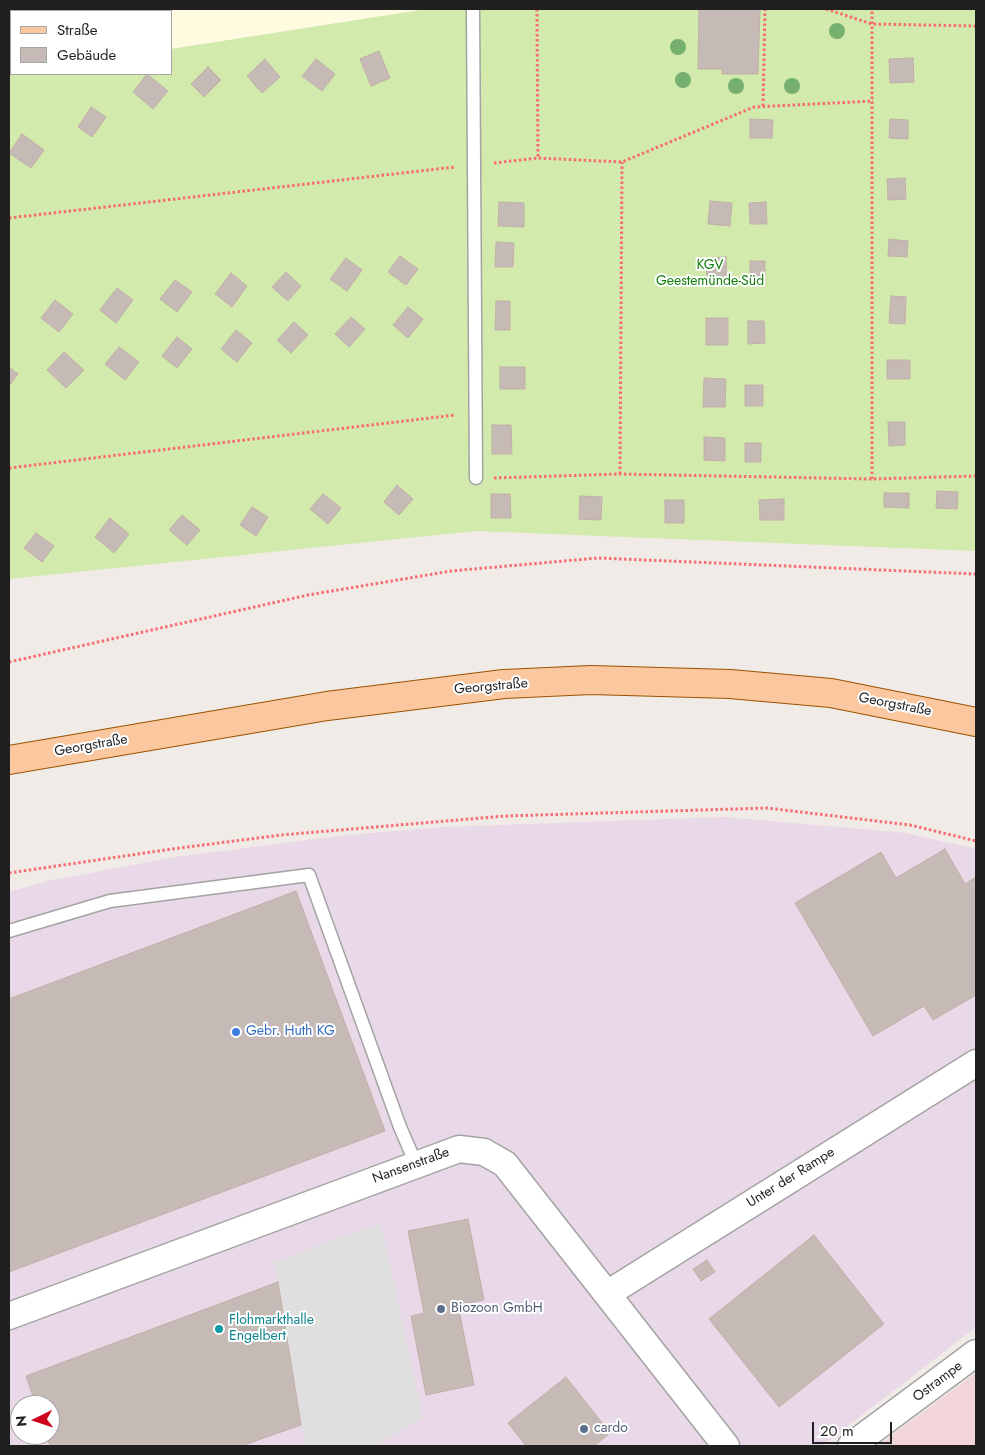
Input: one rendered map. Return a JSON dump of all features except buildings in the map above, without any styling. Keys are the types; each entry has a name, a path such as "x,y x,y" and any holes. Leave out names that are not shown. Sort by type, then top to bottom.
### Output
{"main road":[{"name":"Georgstraße","path":"9,760 327,706 504,684 591,680 730,684 831,693 976,722"}],"street":[{"name":"Unter der Rampe","path":"607,1294 976,1063"},
{"name":"Nansenstraße","path":"9,1316 459,1149 484,1152 504,1164 726,1446"},
{"name":"Ostrampe","path":"851,1446 976,1353"}],"lane":[{"path":"473,9 476,478"},
{"path":"9,931 110,901 308,875 400,1127 416,1164"}],"path":[{"path":"537,9 538,158"},
{"path":"763,106 765,9"},
{"path":"826,9 872,24 976,26"},
{"path":"872,9 872,479"},
{"path":"9,218 538,158 622,162 754,107 873,102"},
{"path":"620,474 622,162"},
{"path":"9,468 476,413"},
{"path":"476,478 620,474 872,479 976,476"},
{"path":"9,662 308,595 451,571 598,558 976,574"},
{"path":"9,873 281,835 515,816 767,808 910,825 976,841"}],"shaded area":[{"path":"9,9 427,9 172,49 172,10 10,10 9,75"},
{"path":"725,817 906,833 976,849 976,1327 822,1446 9,1446 9,892 48,881 175,857 348,835 443,827"},
{"path":"381,1223 423,1418 375,1446 306,1446 274,1262"},
{"path":"976,1373 976,1446 877,1446"}],"green space":[{"name":"KGV Geestemünde-Süd","path":"427,9 976,9 976,551 476,531 9,579 9,75 172,75 172,49"}],"place":[{"name":"Gebr. Huth KG","path":"236,1032"},
{"name":"Biozoon GmbH","path":"441,1309"},
{"name":"Flohmarkthalle Engelbert","path":"219,1329"},
{"name":"cardo","path":"584,1429"}]}
